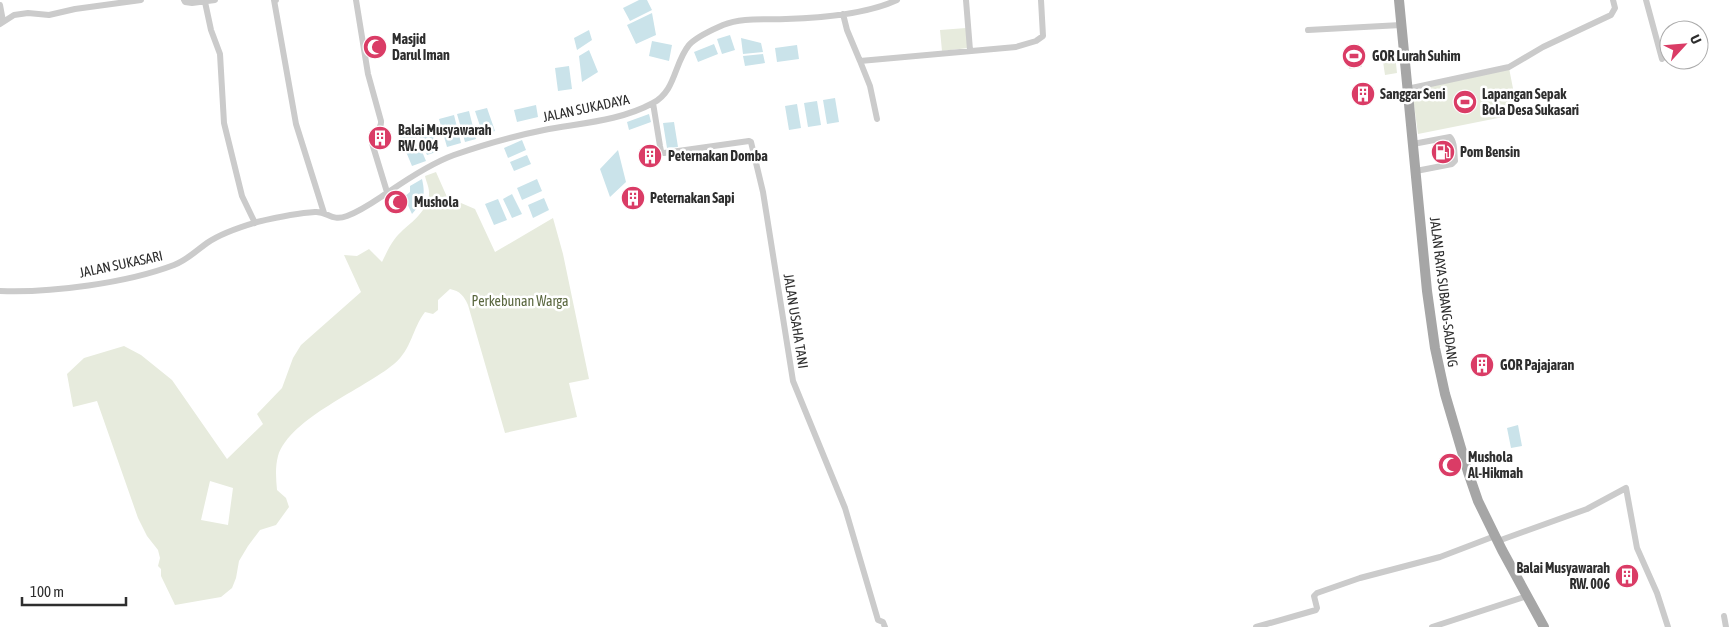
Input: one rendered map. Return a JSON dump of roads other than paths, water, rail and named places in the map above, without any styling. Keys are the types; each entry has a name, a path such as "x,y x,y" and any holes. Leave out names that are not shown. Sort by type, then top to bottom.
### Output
{"main road":[{"name":"JALAN RAYA SUBANG-SADANG","path":"1399,0 1427,291 1439,369 1478,501 1544,627"}],"street":[{"path":"0,5 2,22 14,15 49,15 75,9 141,0"},
{"path":"184,0 192,3 215,0"},
{"path":"275,0 296,124 324,213"},
{"path":"356,0 368,74 381,121 381,126 373,136 372,143 387,192"},
{"name":"JALAN SUKADAYA","path":"324,213 335,218 345,217 362,209 421,171 465,149 543,130 619,116 653,103 669,87 689,45 716,28 732,22 842,14 885,5 897,0"},
{"path":"966,0 970,50"},
{"path":"860,61 1016,47 1042,38 1044,32 1041,0"},
{"path":"1407,89 1508,67 1543,47 1611,15 1615,8 1613,0"},
{"path":"1646,0 1659,48"},
{"path":"205,2 220,54 224,123 242,196 255,223"},
{"path":"842,14 870,86 877,119"},
{"path":"1308,30 1401,25"},
{"name":"JALAN USAHA TANI","path":"653,103 661,151 664,153 750,141 752,143 763,192 795,389 845,508 878,620 883,622 885,627"},
{"path":"1413,144 1450,137 1453,141 1455,161 1452,164 1416,171"},
{"name":"JALAN SUKASARI","path":"0,291 45,290 98,284 140,276 175,265 218,236 255,223 314,212 324,213"},
{"path":"1256,627 1316,610 1314,596 1317,593 1360,578 1440,557 1587,509 1626,488 1637,548 1657,593 1668,627"},
{"path":"1432,627 1450,625 1527,596"},
{"path":"1724,616 1726,627"}],"water":[{"path":"639,0 647,0 652,10 630,21 623,8"},
{"path":"652,13 656,35 636,44 627,25"},
{"path":"589,30 592,40 577,50 574,38"},
{"path":"730,35 735,50 722,54 717,39"},
{"path":"741,38 761,43 763,52 743,54"},
{"path":"652,41 672,45 669,61 649,56"},
{"path":"714,44 718,54 698,62 694,52"},
{"path":"797,45 799,59 777,62 775,48"},
{"path":"589,50 598,72 582,82 579,56"},
{"path":"763,54 765,63 745,66 743,56"},
{"path":"569,66 572,89 558,91 555,68"},
{"path":"835,98 839,122 827,124 823,100"},
{"path":"817,101 821,125 808,127 804,103"},
{"path":"797,104 801,128 789,130 785,106"},
{"path":"536,105 538,117 517,122 514,110"},
{"path":"487,108 495,131 483,135 475,111"},
{"path":"469,111 476,139 465,142 457,114"},
{"path":"649,114 651,122 629,130 627,122"},
{"path":"454,115 461,143 447,147 439,119"},
{"path":"674,122 678,147 667,148 663,123"},
{"path":"429,126 439,151 427,155 417,131"},
{"path":"413,130 426,161 412,166 399,135"},
{"path":"522,140 526,150 508,158 504,148"},
{"path":"618,150 626,182 610,197 600,169"},
{"path":"527,155 531,164 514,171 510,162"},
{"path":"422,179 423,198 412,214 404,197 410,192 410,186"},
{"path":"537,179 542,191 522,200 517,188"},
{"path":"512,194 522,214 512,218 503,199"},
{"path":"544,198 549,210 533,218 528,205"},
{"path":"498,199 507,220 494,225 485,204"},
{"path":"1518,425 1522,446 1511,448 1507,428"}],"place":[{"name":"Masjid Darul Iman","path":"375,47"},
{"name":"GOR Lurah Suhim","path":"1354,56"},
{"name":"Sanggar Seni","path":"1363,94"},
{"name":"Lapangan Sepak Bola Desa Sukasari","path":"1465,102"},
{"name":"Balai Musyawarah RW. 004","path":"380,138"},
{"name":"Pom Bensin","path":"1443,152"},
{"name":"Peternakan Domba","path":"650,156"},
{"name":"Peternakan Sapi","path":"633,198"},
{"name":"Mushola","path":"396,202"},
{"name":"GOR Pajajaran","path":"1482,365"},
{"name":"Mushola Al-Hikmah","path":"1450,465"},
{"name":"Balai Musyawarah RW. 006","path":"1627,576"}],"park label":[{"name":"Perkebunan Warga","path":"520,301"}]}
